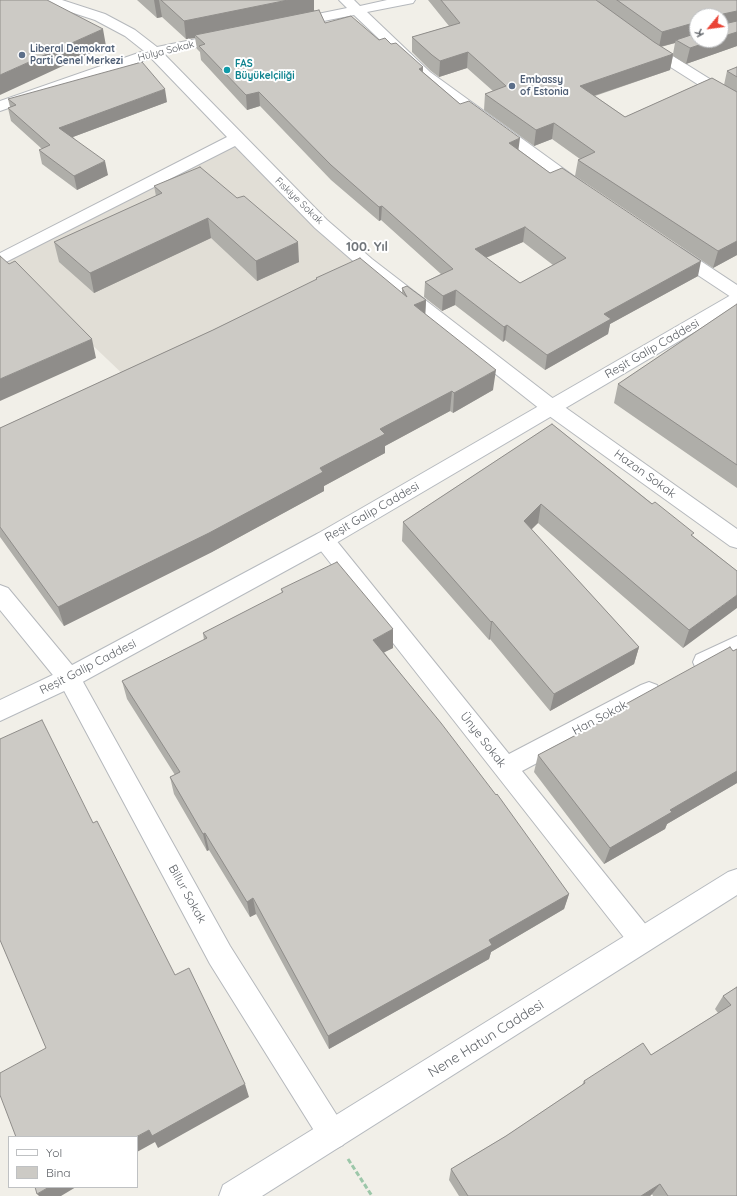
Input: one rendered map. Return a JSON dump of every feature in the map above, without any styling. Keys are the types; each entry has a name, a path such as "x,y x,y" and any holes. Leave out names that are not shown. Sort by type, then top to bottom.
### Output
{"street":[{"name":"Fıskiye Sokak","path":"48,0 100,17 130,33 154,52 236,139 321,224 359,266 552,408"},
{"path":"277,26 350,5 408,0"},
{"path":"350,5 425,75 594,198"},
{"name":"Hülya Sokak","path":"0,106 154,52 239,34"},
{"path":"633,37 657,54 737,103"},
{"path":"657,54 677,48"},
{"path":"0,260 236,139"},
{"path":"659,242 737,293"},
{"name":"Reşit Galip Caddesi","path":"0,711 69,678 324,540 737,299"},
{"name":"Hazan Sokak","path":"552,408 737,540"},
{"name":"Ünye Sokak","path":"324,540 642,940"},
{"name":"Billur Sokak","path":"0,594 69,678 220,955 333,1135"},
{"path":"688,671 737,645"},
{"name":"Han Sokak","path":"505,768 667,682"},
{"name":"Nene Hatun Caddesi","path":"234,1196 737,881"}],"path":[{"path":"333,1135 372,1196"}],"shaded area":[{"path":"236,139 366,263 128,379 2,259"}],"building":[{"path":"0,0 47,0 103,29 0,75"},
{"path":"161,0 288,0 184,21"},
{"path":"441,0 596,0 673,54 580,86 625,117 712,78 737,92 737,241 718,251 578,160 595,152 554,123 536,130 485,94 506,86 468,52 440,61 432,55 412,37 460,23"},
{"path":"617,0 737,0 737,11 729,13 729,8 689,8 689,24 662,32"},
{"path":"319,10 325,23 351,16 379,40 385,38 391,44 396,43 423,67 419,69 460,104 469,101 520,138 509,143 550,173 562,168 701,261 604,314 611,319 547,355 507,325 504,327 456,290 443,296 425,282 453,269 382,206 379,207 331,165 259,92 246,95 199,46 205,44 195,35","holes":["525,227 566,258 520,283 475,249"]},
{"path":"737,21 737,32 729,34 729,23"},
{"path":"689,36 689,47 676,40"},
{"path":"142,62 165,89 59,128 105,161 74,176 39,150 50,145 8,108 16,105 8,99"},
{"path":"737,67 737,77 727,71"},
{"path":"200,167 237,198 244,196 298,242 256,261 208,218 90,273 54,242 162,193 154,186"},
{"path":"0,256 9,264 15,261 92,339 0,379"},
{"path":"360,258 407,297 402,288 407,286 426,300 414,305 496,370 454,393 452,391 380,429 385,434 320,468 323,472 209,533 58,607 0,527 0,428 213,330 317,279 316,278"},
{"path":"737,304 737,465 618,384"},
{"path":"552,424 652,504 655,502 694,533 691,535 737,571 737,595 689,630 541,504 524,521 639,647 554,694 492,621 491,622 403,522"},
{"path":"337,562 393,629 373,640 441,723 496,795 497,794 569,894 489,940 492,945 328,1036 253,898 247,902 205,833 203,834 170,777 180,772 122,681 207,638 203,633 283,592 281,589"},
{"path":"730,647 733,651 737,649 737,771 670,810 672,812 610,848 538,755 616,714 613,711"},
{"path":"42,720 93,823 97,821 175,975 189,968 245,1084 152,1136 149,1130 138,1136 16,1136 0,1095 0,1073 46,1048 0,940 0,739"},
{"path":"737,987 737,1196 668,1196 660,1184 641,1196 468,1196 451,1169 506,1136 585,1083 584,1081 643,1043 651,1055 731,1005 723,996"},
{"path":"35,1188 47,1188 37,1194"}],"place":[{"name":"Liberal Demokrat Parti Genel Merkezi","path":"22,55"},
{"name":"FAS Büyükelçiliği","path":"227,70"},
{"name":"Embassy of Estonia","path":"512,86"}],"district":[{"name":"100. Yıl","path":"367,247"}]}
